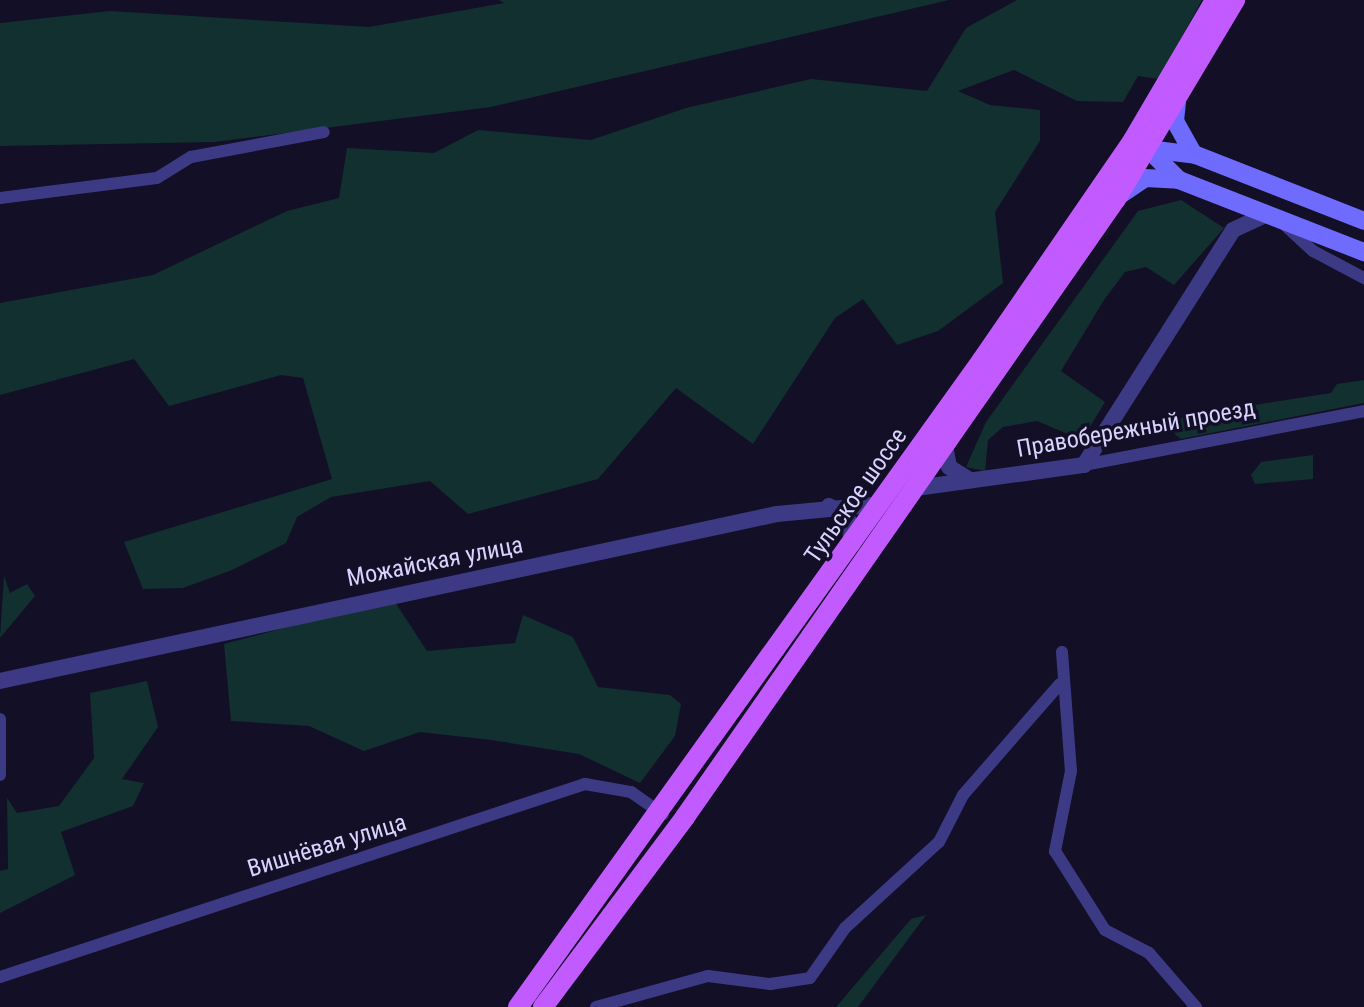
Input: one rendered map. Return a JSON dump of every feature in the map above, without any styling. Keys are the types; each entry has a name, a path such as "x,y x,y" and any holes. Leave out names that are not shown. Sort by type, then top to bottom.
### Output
{"main road":[{"name":"Тульское шоссе","path":"543,1007 916,488 1116,199 1215,0"},
{"name":"Тульское шоссе","path":"518,1007 663,814 1141,144 1177,102 1235,0"},
{"path":"1177,102 1175,121 1193,154"},
{"path":"1141,144 1193,154 1364,221"},
{"path":"1141,144 1179,180"},
{"path":"1234,201 1244,174"},
{"path":"1116,199 1145,178 1179,180 1364,252"}],"street":[{"path":"0,198 157,178 191,157 324,132"},
{"path":"1084,465 1233,230 1272,216 1313,251 1364,278"},
{"name":"Правобережный проезд","path":"916,488 1084,465 1364,411"},
{"path":"945,446 949,467 970,480"},
{"name":"Можайская улица","path":"0,681 829,506 882,504"},
{"path":"829,506 848,520 853,545"},
{"path":"1062,652 1060,684 1071,771 1055,851 1105,930 1149,953 1196,1007"},
{"path":"596,1007 708,976 770,984 810,978 845,928 939,842 963,795 1060,684"},
{"path":"0,719 0,775"},
{"name":"Вишнёвая улица","path":"0,977 585,784 631,792 663,814"}],"green space":[{"path":"499,0 949,0 491,107 214,142 0,146 0,23 110,11 369,27 504,3"},
{"path":"1017,0 1202,0 1159,79 1138,76 1123,102 1077,101 1014,70 958,91 990,105 1040,110 1040,141 995,212 1003,283 938,331 897,345 863,299 835,318 753,444 676,388 598,479 468,514 430,481 331,497 297,517 286,543 232,570 183,588 143,589 124,542 332,479 303,378 281,375 169,406 134,359 0,395 0,303 153,275 287,211 339,198 347,148 434,153 478,130 591,140 686,108 811,79 927,91 966,28"},
{"path":"1181,200 1224,228 1174,285 1146,267 1125,272 1104,300 1061,371 1105,402 1082,440 1037,421 1003,427 988,440 985,471 966,467 986,422 1138,211"},
{"path":"1364,380 1364,403 1181,439 1170,430 1184,416 1331,393 1337,384"},
{"path":"1313,455 1313,479 1255,484 1251,475 1261,462"},
{"path":"4,576 10,593 27,584 35,596 0,638"},
{"path":"393,599 427,651 515,643 523,615 573,637 598,687 670,695 681,704 675,736 640,783 579,754 491,740 420,732 364,751 309,726 231,721 224,644"},
{"path":"147,681 158,727 122,779 144,783 133,806 61,832 75,875 0,913 0,871 8,869 7,798 17,813 59,806 94,758 90,693"},
{"path":"926,915 858,1007 836,1007 911,919"}]}
